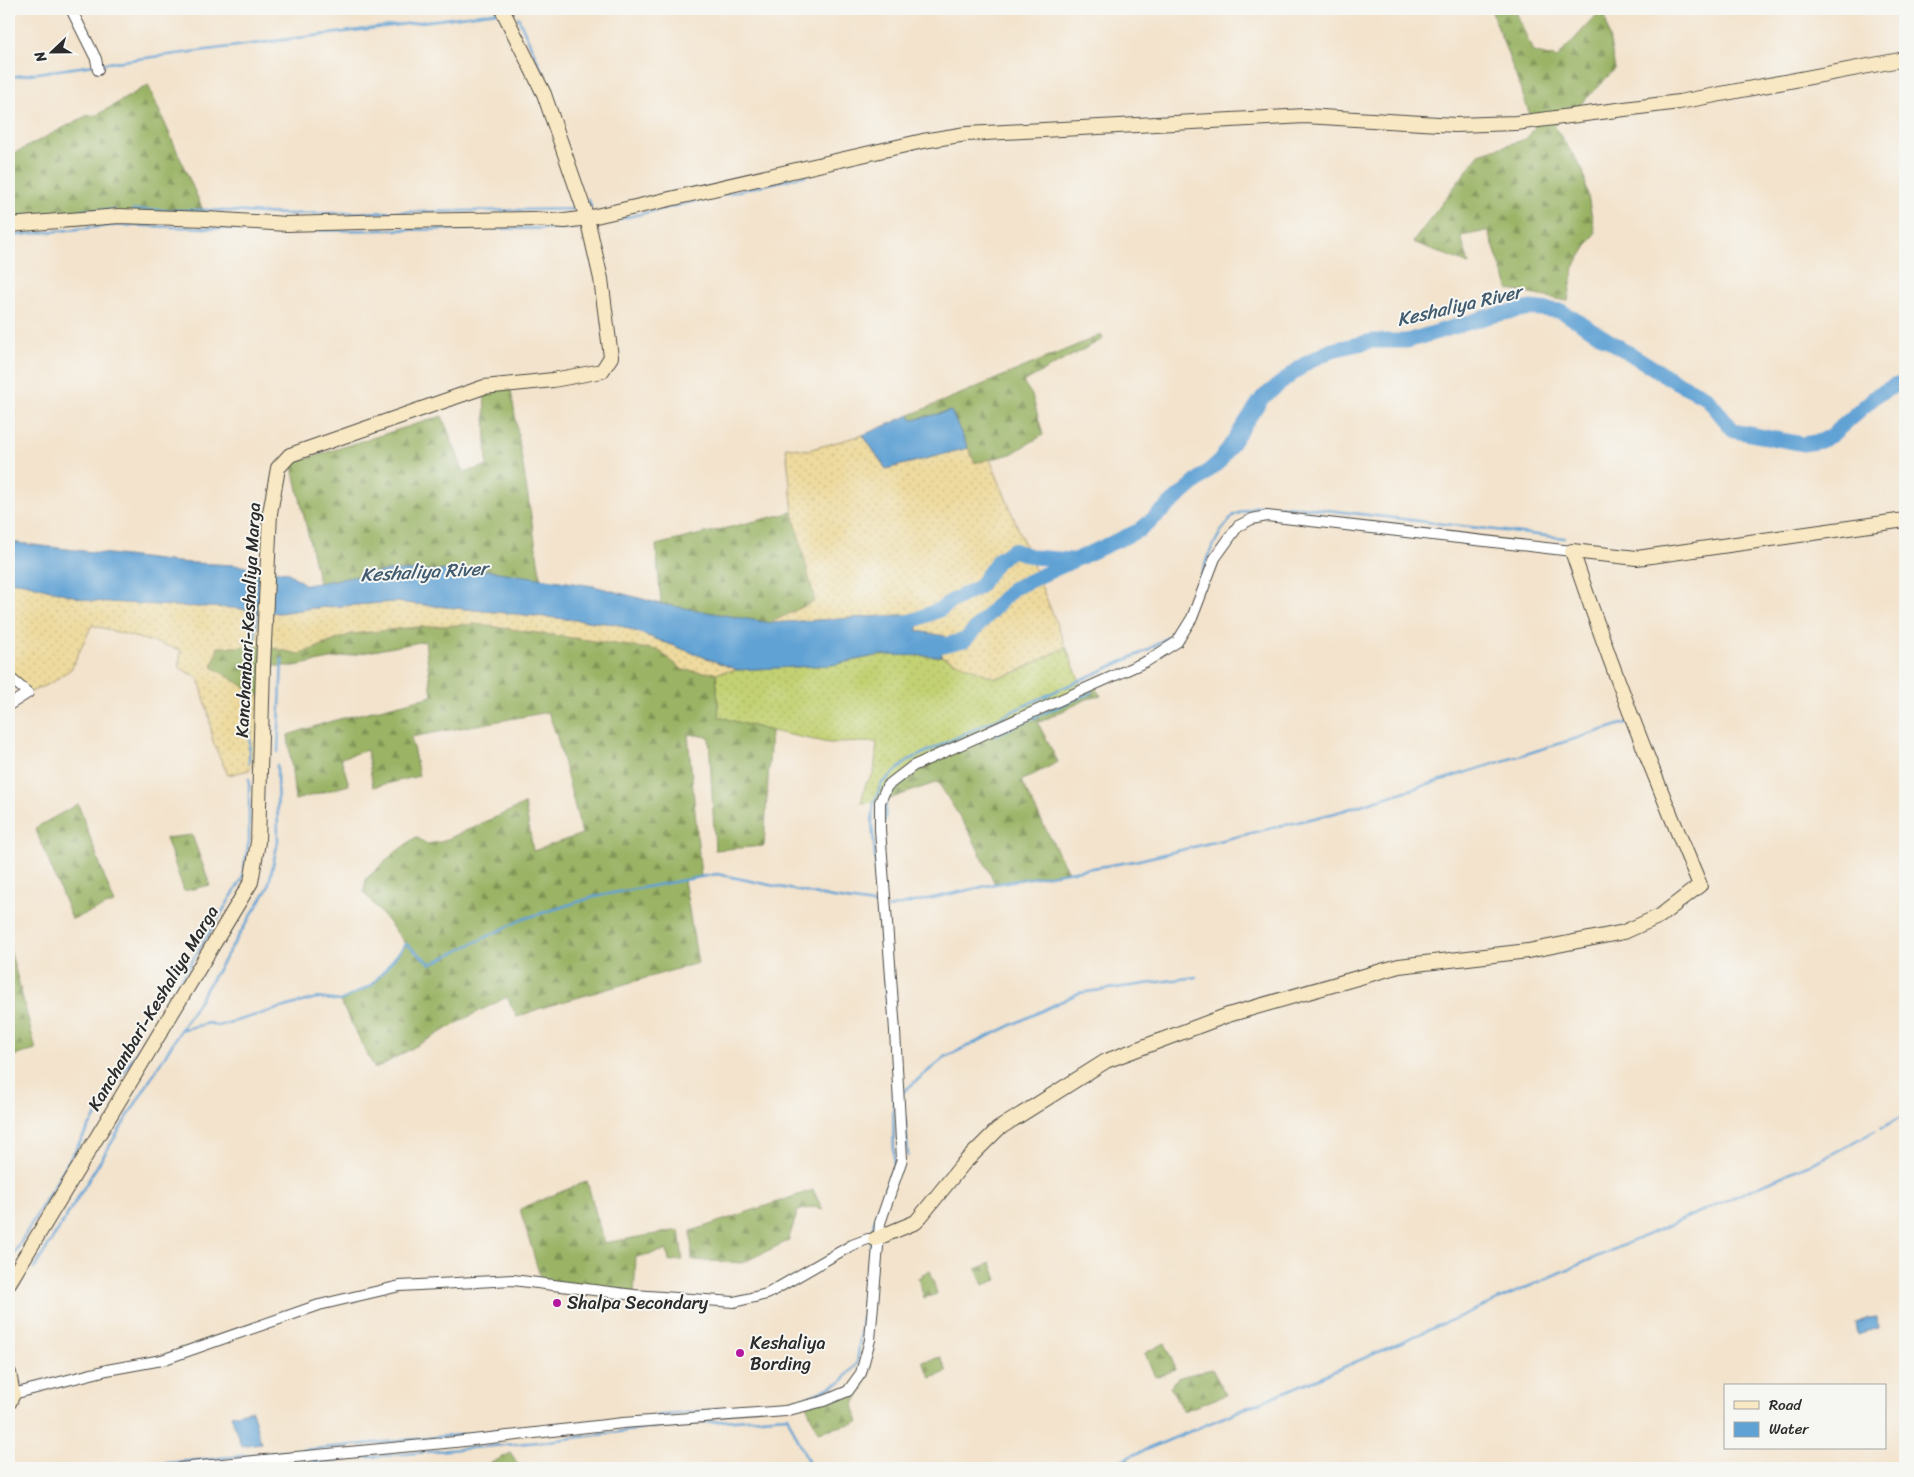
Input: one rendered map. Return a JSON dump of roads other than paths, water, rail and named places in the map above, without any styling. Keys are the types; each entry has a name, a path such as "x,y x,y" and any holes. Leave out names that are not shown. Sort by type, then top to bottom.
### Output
{"street":[{"path":"71,9 96,59 98,70"},
{"name":"Kanchanbari-Keshaliya Marga","path":"9,1283 251,882 258,842 270,513 278,468 290,455 484,387 553,380 602,371 611,357 601,280 587,218 544,94 502,9"},
{"path":"9,225 119,216 207,218 287,224 414,220 533,219 565,221 587,218 923,141 966,134 1305,116 1455,125 1516,123 1679,102 1905,59"},
{"path":"180,1468 455,1442 614,1424 785,1411 824,1401 848,1391 861,1373 870,1340 874,1239 902,1159 895,1031 880,829 880,802 887,786 913,766 1147,660 1177,642 1192,618 1215,558 1238,526 1252,519 1268,516 1637,558 1905,520"},
{"path":"9,1373 11,1399 107,1370 162,1360 319,1305 400,1286 513,1280 634,1295 734,1302 767,1294 852,1245 874,1239 916,1222 963,1164 998,1130 1106,1061 1228,1016 1399,966 1528,951 1624,932 1660,916 1700,885 1658,787 1600,636 1572,551"},
{"path":"9,677 28,693 9,705"}],"water":[{"path":"951,411 968,448 886,469 863,435 910,415 912,420"},
{"path":"9,542 176,562 234,565 287,572 306,585 387,571 484,570 594,586 661,604 770,623 917,614 918,631 945,636 941,656 880,655 832,665 738,670 616,624 395,602 314,608 279,613 231,608 91,601 24,583 9,581"},
{"path":"1877,1317 1878,1328 1858,1335 1856,1323 1868,1318"},
{"path":"252,1410 261,1443 241,1446 231,1415"}],"waterway":[{"path":"99,64 498,12"},
{"path":"518,17 551,91 562,125"},
{"path":"9,77 94,65"},
{"path":"594,225 807,175"},
{"path":"132,210 207,210 285,214 575,209 565,176"},
{"path":"588,199 591,207"},
{"path":"25,217 86,210 114,210"},
{"path":"9,236 117,225 288,231 579,228"},
{"name":"Keshaliya River","path":"925,647 931,648 965,640 1012,589 1140,530 1220,461 1262,398 1305,364 1332,350 1372,341 1407,341 1490,316 1530,308 1561,311 1676,382 1706,397 1734,431 1803,444 1821,441 1832,435 1877,395 1905,382"},
{"path":"891,1048 872,822 874,802 882,783 909,760 1146,651 1171,635 1188,614 1208,556 1221,531 1234,515 1257,506 1301,507 1564,538"},
{"path":"1586,545 1627,550"},
{"name":"Keshaliya River","path":"899,624 915,620 941,609 950,602 979,587 998,560 1013,550 1033,557 1071,560"},
{"path":"249,763 252,665 258,611"},
{"path":"278,752 282,659"},
{"path":"995,735 1092,692"},
{"path":"888,908 995,884 1135,861 1335,813 1629,722"},
{"path":"34,1269 268,888 278,841 277,765"},
{"path":"885,821 886,800 892,790 915,771"},
{"path":"9,1262 87,1130 242,879 249,840 249,779"},
{"path":"180,1030 209,1023 218,1026 316,998 340,1001 372,985 406,944 431,964 523,919 597,896 717,874 833,898 880,905"},
{"path":"903,1092 945,1057 1079,993 1196,977"},
{"path":"872,1234 874,1222 894,1163 893,1076"},
{"path":"1881,1128 1905,1115"},
{"path":"905,1116 908,1156"},
{"path":"1102,1468 1330,1373 1828,1156 1875,1131"},
{"path":"656,1416 783,1403 807,1398 841,1382 857,1364 871,1242"},
{"path":"311,1466 314,1462 549,1441 681,1424 787,1416 811,1468"},
{"path":"116,1468 531,1428"},
{"path":"304,1460 312,1468"}],"place":[{"name":"Shalpa Secondary","path":"557,1303"},
{"name":"Keshaliya Bording","path":"740,1353"}]}
